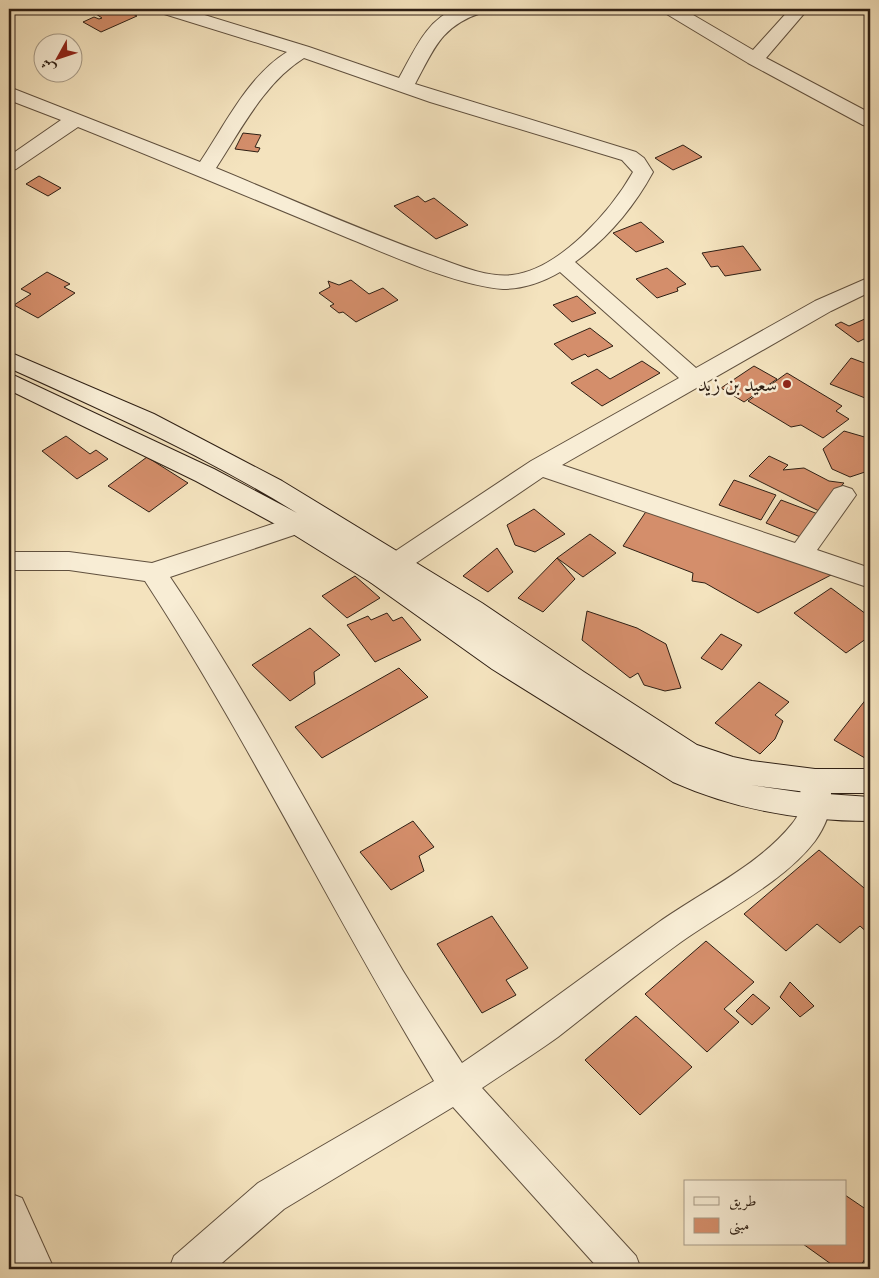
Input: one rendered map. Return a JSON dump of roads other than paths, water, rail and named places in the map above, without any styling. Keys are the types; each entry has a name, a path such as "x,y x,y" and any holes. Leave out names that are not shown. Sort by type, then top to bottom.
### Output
{"street":[{"path":"9,93 417,258 480,279 511,282 528,279 563,263 593,236 639,182 644,172 638,162 630,156 404,86 302,51 167,9"},
{"path":"404,86 443,23 461,12 474,9"},
{"path":"670,9 755,59 870,122"},
{"path":"755,59 799,9"},
{"path":"204,171 261,85 284,62 302,51"},
{"path":"9,165 76,119"},
{"path":"563,263 694,379"},
{"path":"388,569 540,467 823,306 870,284"},
{"path":"9,359 145,420 218,456 273,487 388,569 502,661 683,774 726,791 816,795 870,808"},
{"path":"9,381 205,474 297,525 388,569"},
{"path":"540,467 870,578"},
{"path":"800,555 843,495"},
{"path":"9,561 69,561 153,573 297,525"},
{"path":"153,573 191,630 262,750 392,982 457,1086 541,1176 623,1269"},
{"path":"816,795 870,781"},
{"path":"187,1269 272,1196 457,1086 544,1027 670,932 774,862 804,832 816,795"},
{"path":"9,1211 36,1269"}],"place":[{"name":"سعيد بن زيد","path":"787,384"}]}
